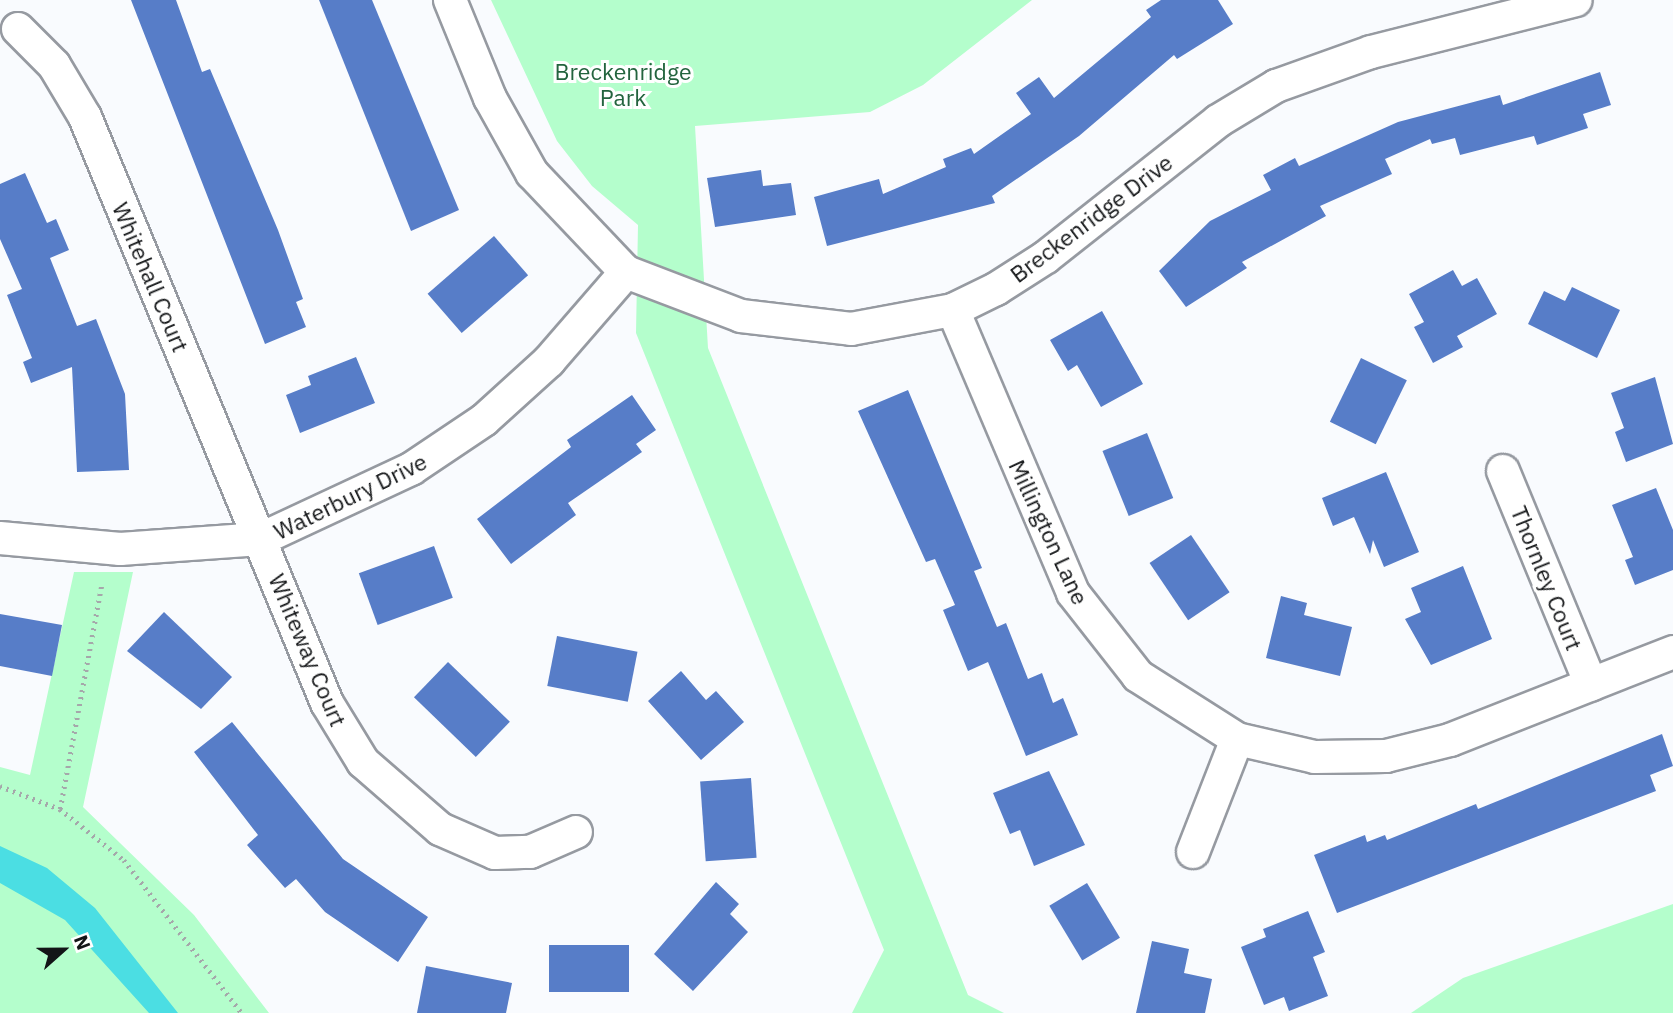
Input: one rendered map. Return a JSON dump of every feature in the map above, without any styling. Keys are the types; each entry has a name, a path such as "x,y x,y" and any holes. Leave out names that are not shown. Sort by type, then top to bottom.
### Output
{"street":[{"name":"Breckenridge Drive","path":"450,0 490,98 526,164 590,240 626,272 683,298 796,327 851,329 953,310 1046,257 1218,121 1276,86 1371,51 1576,0"},
{"name":"Whitehall Court","path":"19,29 54,65 85,117 261,539"},
{"name":"Waterbury Drive","path":"0,538 120,549 261,539 411,469 484,420 549,361 626,272"},
{"name":"Millington Lane","path":"953,310 1080,604 1139,677 1237,739 1315,757 1386,756 1450,740 1673,652"},
{"name":"Thornley Court","path":"1503,471 1591,685"},
{"name":"Whiteway Court","path":"261,539 339,727 385,786 440,829 495,853 530,852 576,832"},
{"path":"1193,852 1237,739"}],"path":[{"path":"60,809 102,583"},
{"path":"0,786 60,809 124,860 242,1013"}],"green space":[{"name":"Breckenridge Park","path":"491,0 1032,0 923,85 870,112 695,126 708,348 968,995 1004,1013 852,1013 884,950 636,333 638,225 592,186 557,141"},
{"path":"74,572 133,572 83,807 194,915 269,1013 0,1013 0,767 30,775"},
{"path":"1673,904 1673,1013 1411,1013 1463,978"}],"water":[{"path":"0,846 47,868 95,908 178,1013 149,1013 65,920 0,883"}],"building":[{"path":"131,0 176,0 202,72 210,69 278,230 303,299 296,302 306,327 265,344"},
{"path":"319,0 372,0 459,210 411,231"},
{"path":"1161,0 1218,0 1233,24 1177,59 1174,55 1079,136 992,196 995,203 827,246 814,197 879,179 883,194 946,167 943,159 971,148 974,154 1031,114 1016,93 1039,77 1054,98 1151,17 1146,10"},
{"path":"1600,72 1611,105 1583,114 1588,128 1537,145 1534,136 1460,155 1455,138 1432,144 1430,139 1385,159 1392,174 1320,206 1326,216 1242,262 1247,268 1186,307 1159,271 1210,221 1271,190 1263,175 1295,158 1299,166 1398,122 1500,95 1503,105"},
{"path":"761,170 763,186 791,183 796,215 715,227 707,178"},
{"path":"25,173 47,223 56,219 69,250 50,258 77,326 96,319 125,394 129,470 77,472 72,367 31,383 23,362 32,358 7,295 22,289 0,239 0,184"},
{"path":"494,236 528,275 462,333 428,294"},
{"path":"1453,270 1462,286 1477,278 1497,314 1457,336 1463,347 1433,363 1414,327 1424,322 1409,294"},
{"path":"1572,287 1620,310 1597,358 1528,324 1544,291 1565,301"},
{"path":"1102,311 1143,384 1101,407 1077,365 1068,371 1050,340"},
{"path":"356,357 375,403 300,433 286,395 311,385 308,376"},
{"path":"1361,358 1407,380 1376,444 1330,422"},
{"path":"1655,377 1673,444 1626,462 1615,432 1624,428 1611,393"},
{"path":"908,390 982,568 974,571 997,627 1006,623 1028,679 1042,673 1053,703 1063,698 1078,735 1026,756 988,662 968,671 943,610 955,605 935,559 926,562 858,411"},
{"path":"632,395 656,430 636,444 642,452 568,503 576,515 511,564 477,519 571,447 567,440"},
{"path":"1147,433 1173,498 1129,516 1102,451"},
{"path":"1386,472 1419,552 1384,567 1373,540 1370,554 1354,517 1333,526 1322,498"},
{"path":"1656,488 1673,530 1673,570 1635,585 1625,560 1633,557 1612,505"},
{"path":"1191,535 1230,592 1188,620 1150,563"},
{"path":"434,546 453,598 378,625 359,573"},
{"path":"1463,566 1492,639 1431,665 1405,619 1421,612 1411,588"},
{"path":"1281,596 1307,603 1304,615 1352,627 1340,676 1266,658"},
{"path":"164,612 232,677 201,709 127,651"},
{"path":"0,614 62,625 52,676 0,666"},
{"path":"557,636 637,652 628,702 547,686"},
{"path":"448,662 510,722 476,757 414,697"},
{"path":"681,671 706,700 716,691 744,722 701,760 648,701"},
{"path":"232,722 343,859 428,917 398,962 325,912 296,879 285,888 247,845 258,835 194,752"},
{"path":"1662,734 1673,766 1650,775 1656,791 1337,913 1314,855 1365,835 1367,842 1385,835 1387,840 1476,804 1478,809"},
{"path":"1049,771 1085,845 1034,866 1020,830 1010,834 993,793"},
{"path":"751,778 757,858 706,861 700,782"},
{"path":"716,882 739,904 730,914 748,932 693,991 654,954"},
{"path":"1087,883 1120,938 1082,961 1049,906"},
{"path":"1308,911 1325,952 1313,957 1328,996 1289,1011 1284,997 1264,1005 1241,947 1266,937 1263,929"},
{"path":"1152,941 1189,949 1184,973 1212,979 1205,1013 1136,1013"},
{"path":"549,945 629,945 629,992 549,992"},
{"path":"426,966 512,983 506,1013 417,1013"}]}
